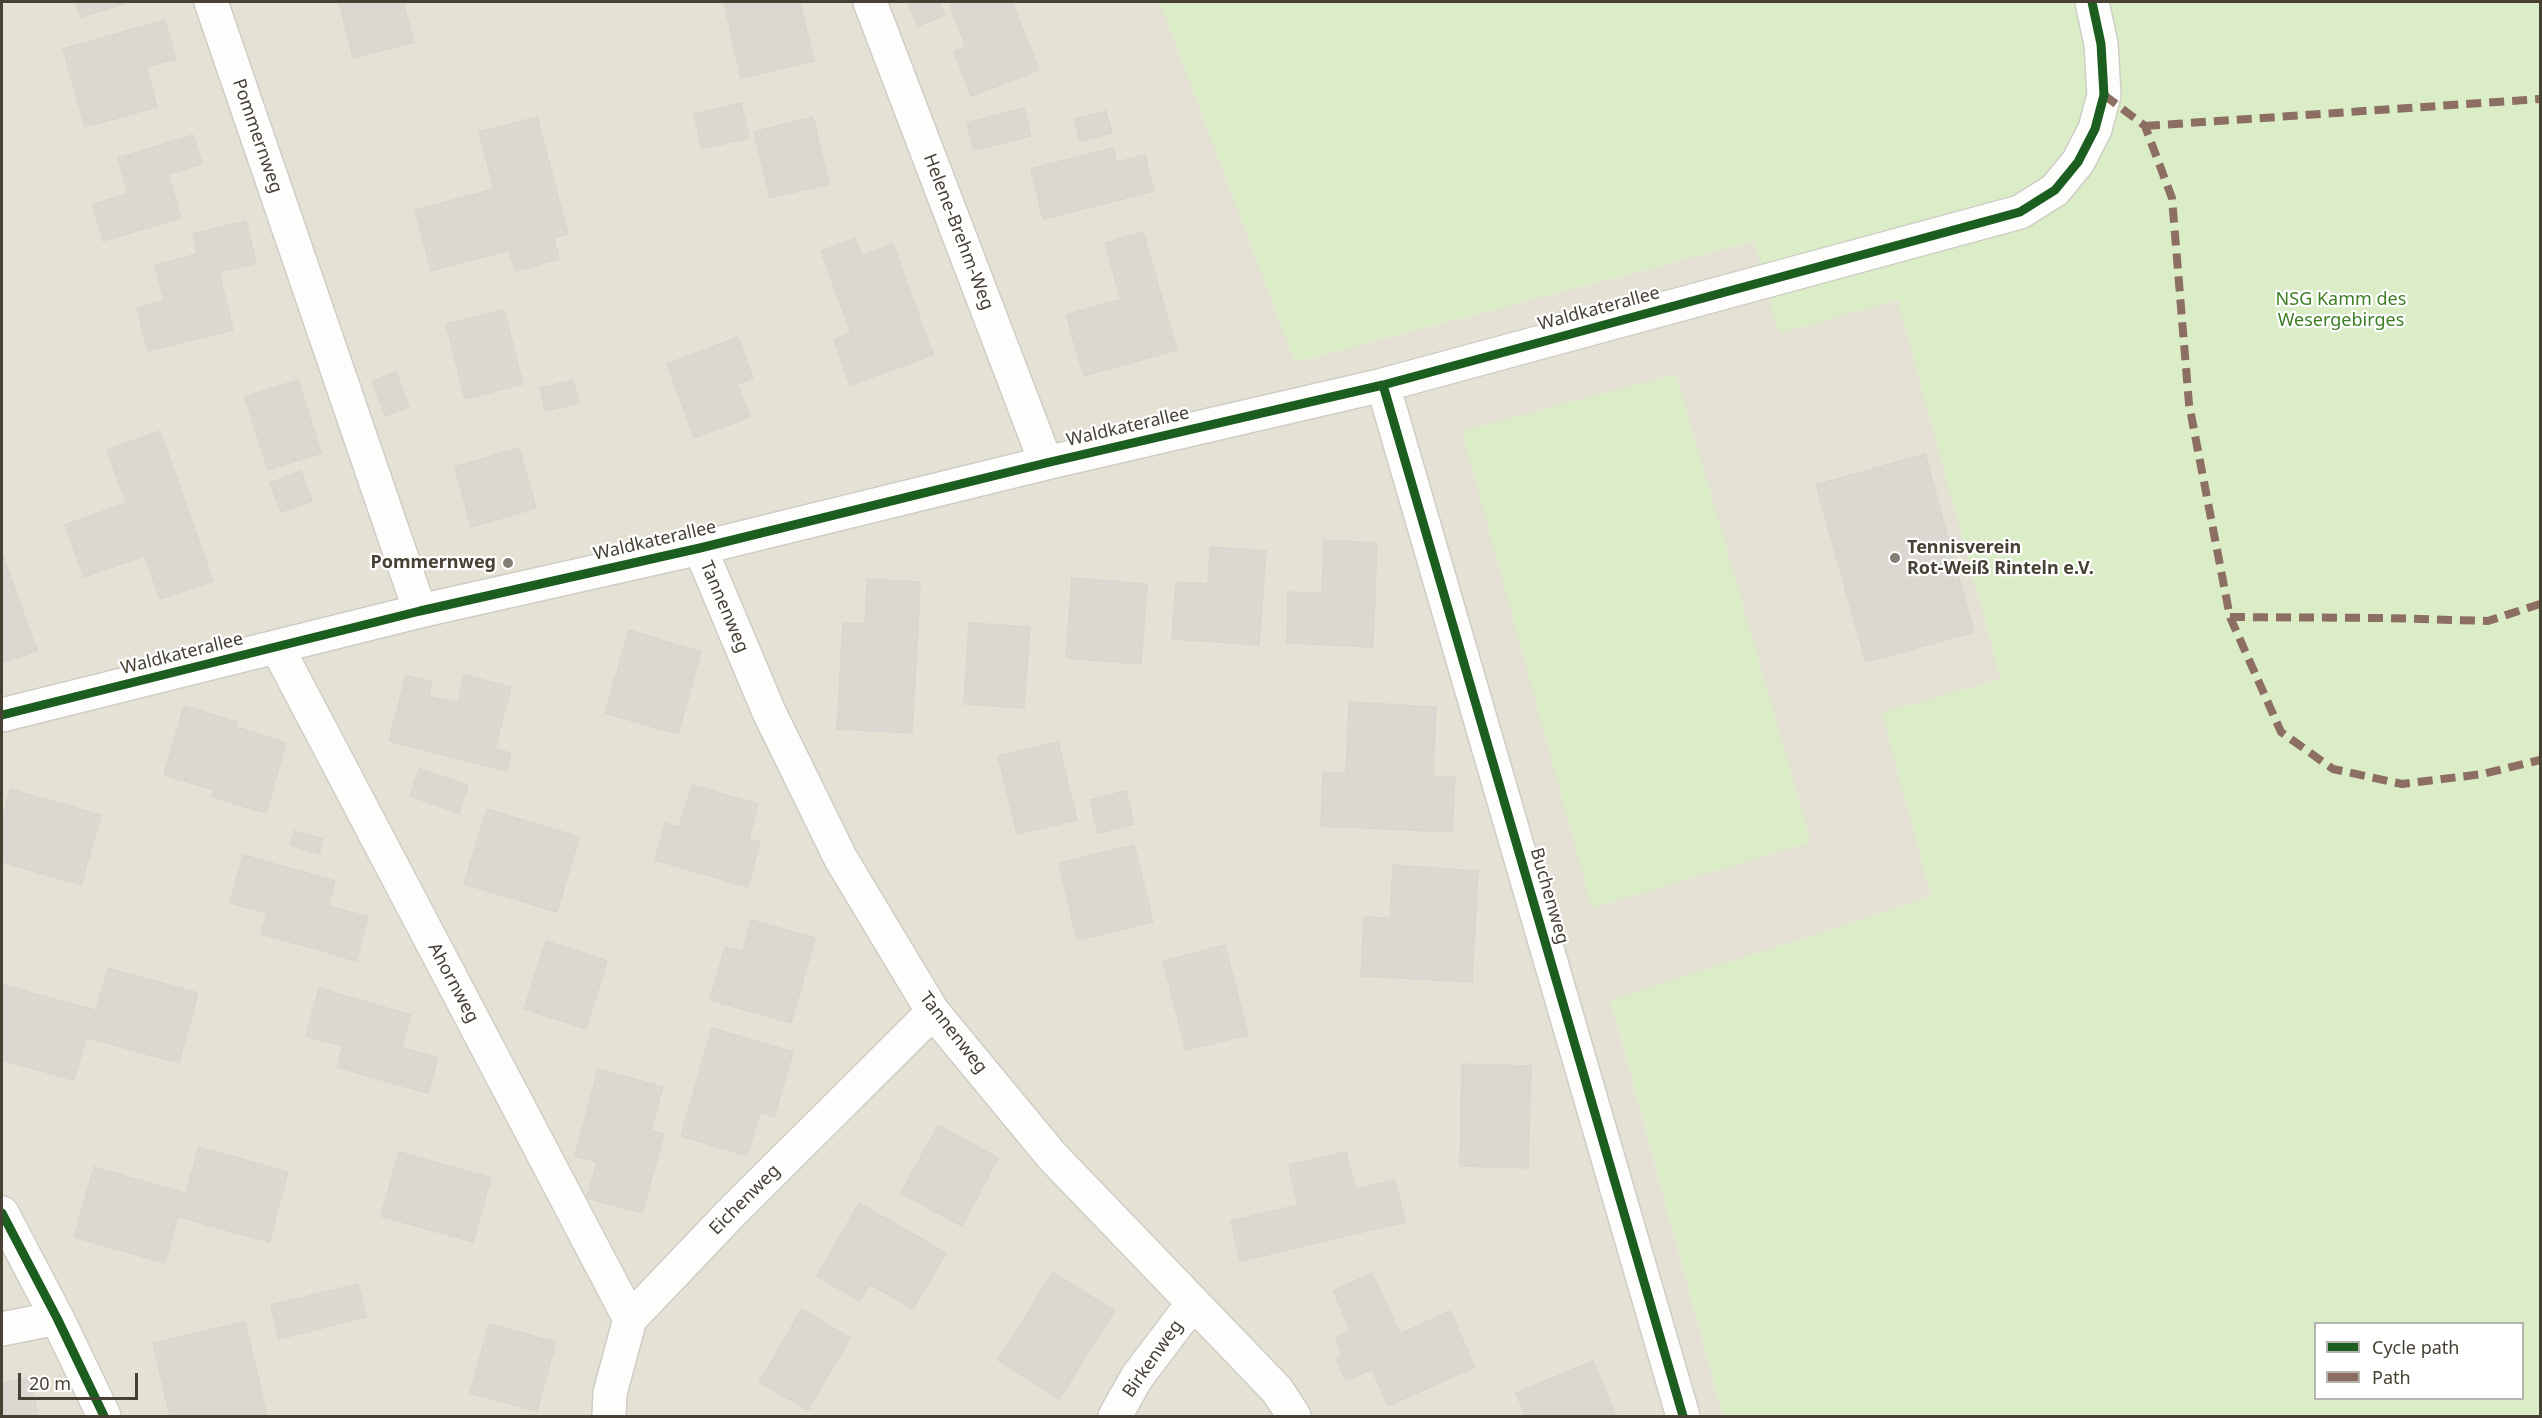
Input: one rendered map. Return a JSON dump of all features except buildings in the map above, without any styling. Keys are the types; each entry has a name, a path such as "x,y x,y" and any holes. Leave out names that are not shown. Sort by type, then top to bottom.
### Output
{"street":[{"name":"Pommernweg","path":"211,2 420,611"},
{"name":"Helene-Brehm-Weg","path":"870,2 1046,463"},
{"name":"Waldkaterallee","path":"2,715 420,611 700,548 1046,463 1383,385 2020,212 2055,190 2078,162 2095,129 2104,95 2101,44 2092,2"},
{"name":"Buchenweg","path":"1383,385 1683,1416"},
{"name":"Tannenweg","path":"700,548 769,712 841,859 933,1012 1052,1156 1277,1390 1294,1416"},
{"name":"Ahornweg","path":"277,647 630,1319"},
{"name":"Eichenweg","path":"609,1416 610,1393 630,1319 732,1212 933,1012"},
{"path":"2,1213 57,1318 104,1416"},
{"name":"Birkenweg","path":"1114,1416 1137,1377 1193,1303"},
{"path":"2,1329 57,1318"}],"shaded area":[{"path":"2,2 1160,2 1295,362 1754,241 1779,332 1898,299 2001,679 1883,714 1932,897 1611,1001 1723,1416 2,1416"}],"green space":[{"name":"NSG Kamm des Wesergebirges","path":"1160,2 2540,2 2540,1416 1723,1416 1611,1000 1932,897 1882,713 2001,679 1898,300 1779,333 1754,241 1295,362"},
{"path":"1676,374 1811,842 1592,908 1462,431"}],"marked path":[{"path":"2104,95 2145,126 2172,198 2189,404 2230,617 2281,732 2333,769 2402,784 2483,774 2540,760"},
{"path":"2145,126 2540,99"},
{"path":"2230,617 2488,621 2540,604"}],"cycle path":[{"path":"2,715 420,611 700,548 1046,463 1383,385 2020,212 2055,190 2078,162 2095,129 2104,95 2101,44 2092,2"},
{"path":"1383,385 1683,1416"},
{"path":"2,1213 57,1318 104,1416"}],"place":[{"name":"Tennisverein Rot-Weiß Rinteln e.V.","path":"1895,558"},
{"name":"Pommernweg","path":"508,563"}]}
